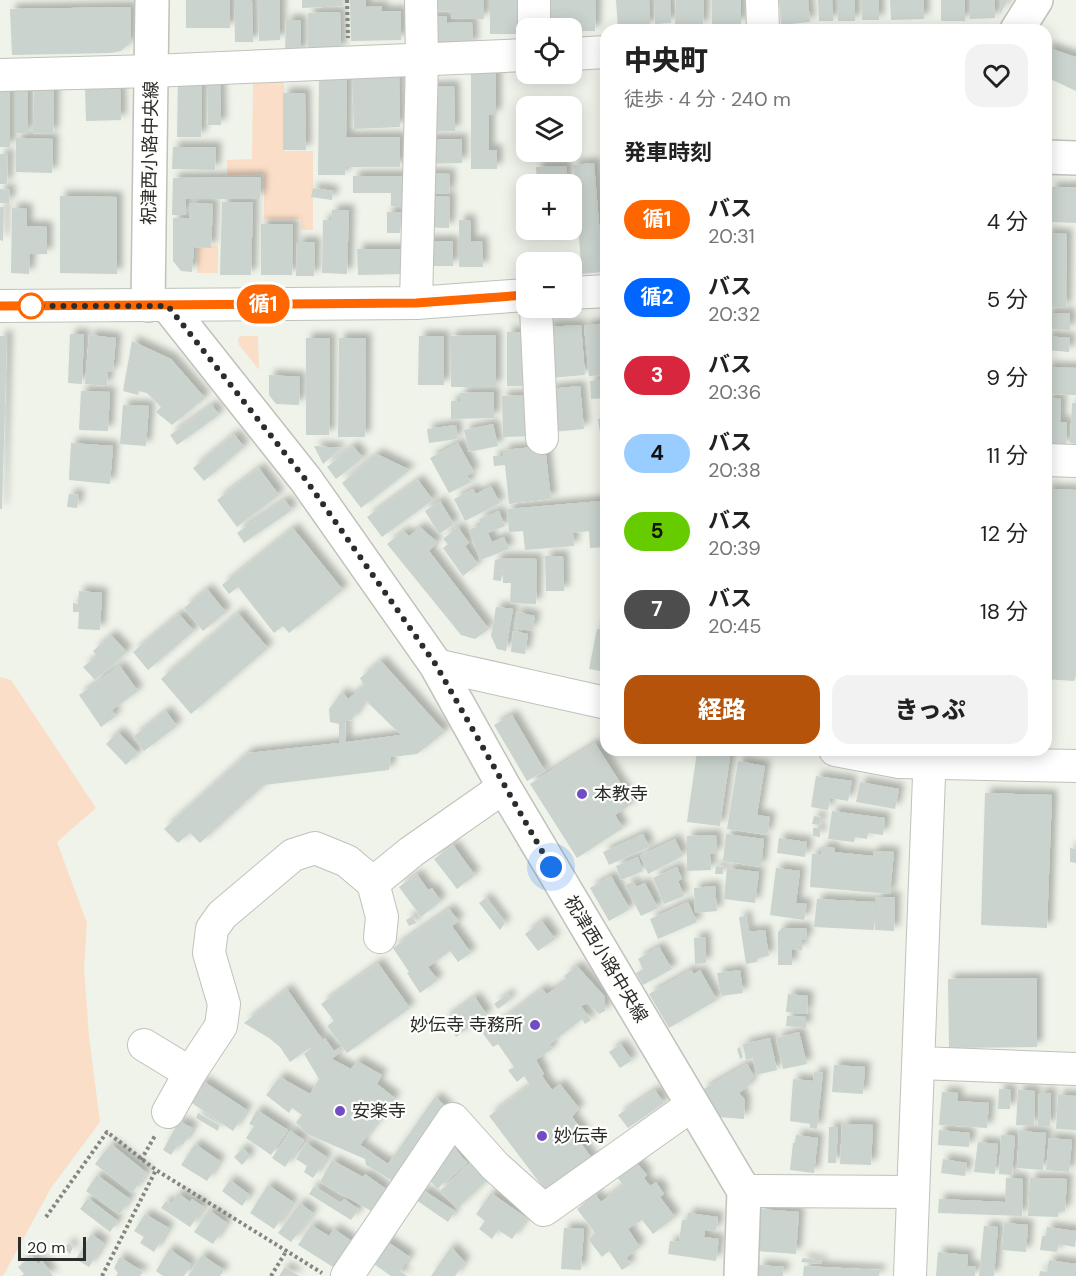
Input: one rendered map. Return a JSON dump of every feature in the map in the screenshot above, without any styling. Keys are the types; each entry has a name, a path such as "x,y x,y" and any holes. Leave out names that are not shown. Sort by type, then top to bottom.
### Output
{"main road":[{"name":"祝津西小路中央線","path":"152,0 158,306 306,480 436,665 504,787 744,1191"},
{"path":"1021,24 1036,0"},
{"path":"1052,157 1076,158"},
{"path":"741,1276 744,1191"}],"street":[{"path":"416,303 422,60 421,0"},
{"path":"534,0 534,18"},
{"path":"762,0 763,24"},
{"path":"582,53 600,52"},
{"path":"0,75 516,55"},
{"path":"582,292 600,291"},
{"path":"0,306 416,303 516,296"},
{"path":"536,318 542,438"},
{"path":"1052,460 1076,461"},
{"path":"436,665 600,702"},
{"path":"867,756 899,762 930,757 1076,766"},
{"path":"909,1276 930,757"},
{"path":"374,883 411,852 504,787"},
{"path":"168,1113 190,1073 221,1026 224,1004 209,953 212,929 222,915 293,855 315,848 347,861 374,883 382,917 380,937"},
{"path":"144,1045 190,1073"},
{"path":"919,1063 1076,1069"},
{"path":"347,1276 453,1119 495,1166 544,1210 692,1105"},
{"path":"744,1191 912,1192"}],"path":[{"path":"347,0 348,63"},
{"path":"46,1217 107,1132 156,1170 327,1276"},
{"path":"102,1276 156,1170"},
{"path":"271,1276 286,1250"}],"shaded area":[{"path":"253,78 284,78 284,151 313,151 313,230 301,230 301,219 264,219 264,174 227,175 227,160 252,159"},
{"path":"198,245 218,246 218,273 197,273"},
{"path":"258,336 259,370 239,345 238,338"},
{"path":"0,677 11,680 96,808 57,842 87,923 84,967 89,1036 100,1122 51,1188 3,1276 0,1276"}],"building":[{"path":"186,0 230,0 230,28 186,28"},
{"path":"234,0 252,0 253,42 235,42"},
{"path":"258,0 280,0 280,40 259,41"},
{"path":"302,0 342,0 343,6 302,8"},
{"path":"350,0 366,0 366,7 382,6 382,11 401,11 401,40 351,41"},
{"path":"422,0 484,0 484,19 451,19 451,11 423,12"},
{"path":"490,0 520,0 520,18 516,18 516,34 490,34"},
{"path":"537,0 596,0 595,31 582,31 582,18 537,18"},
{"path":"616,0 649,0 650,24 618,24"},
{"path":"654,0 670,0 671,23 655,24"},
{"path":"676,0 704,0 703,24 675,24"},
{"path":"712,0 741,0 741,24 712,24"},
{"path":"779,0 808,0 810,22 781,24"},
{"path":"818,0 832,0 833,21 819,21"},
{"path":"838,0 855,0 855,21 838,21"},
{"path":"862,0 879,0 879,20 862,20"},
{"path":"890,0 924,0 924,19 891,20"},
{"path":"941,0 965,0 965,21 941,21"},
{"path":"970,0 995,0 995,18 970,19"},
{"path":"1000,0 1008,0 1000,14"},
{"path":"131,7 131,42 121,51 12,55 10,9"},
{"path":"340,12 341,50 308,51 308,13"},
{"path":"447,16 447,23 472,22 473,45 422,46 421,17"},
{"path":"286,20 301,20 301,53 285,53"},
{"path":"1052,49 1076,57 1076,91 1052,80"},
{"path":"471,70 496,70 496,115 489,115 489,150 497,150 497,169 471,169"},
{"path":"319,75 347,75 346,137 400,137 400,167 346,167 345,175 318,175"},
{"path":"399,75 400,127 354,129 352,77"},
{"path":"178,79 202,79 201,137 177,137"},
{"path":"220,80 221,125 208,125 207,81"},
{"path":"120,85 121,120 86,121 85,87"},
{"path":"16,86 28,86 28,134 16,133"},
{"path":"34,86 54,86 53,134 33,133"},
{"path":"454,86 455,131 423,132 422,87"},
{"path":"0,89 10,89 10,147 0,147"},
{"path":"283,93 305,93 306,150 283,150"},
{"path":"16,138 53,139 52,173 16,172"},
{"path":"425,139 462,139 462,163 424,164"},
{"path":"173,147 216,147 215,170 172,169"},
{"path":"0,154 8,154 7,184 0,184"},
{"path":"594,163 600,236 600,272 582,274 582,252 579,240 582,240 582,174 574,174 573,165"},
{"path":"566,166 566,174 536,174 536,167"},
{"path":"419,173 450,174 449,194 418,192"},
{"path":"353,176 402,176 402,206 391,206 391,193 353,193"},
{"path":"261,177 260,199 186,199 186,215 172,215 173,178"},
{"path":"1052,187 1076,187 1076,223 1052,222"},
{"path":"313,188 333,191 332,200 311,197"},
{"path":"0,189 10,190 9,203 0,203"},
{"path":"60,196 117,197 117,274 60,273"},
{"path":"419,196 450,197 449,228 419,227"},
{"path":"222,202 253,202 251,275 220,275"},
{"path":"189,203 213,204 211,248 194,247 192,272 181,271 173,261 173,218 189,218"},
{"path":"0,207 4,207 3,241 0,240"},
{"path":"12,208 27,209 27,226 47,227 47,254 30,254 29,274 11,273"},
{"path":"332,210 349,210 347,274 322,273 323,220 331,220"},
{"path":"387,212 401,212 400,233 387,233"},
{"path":"459,220 470,220 471,242 482,241 483,267 459,267"},
{"path":"261,224 293,224 292,275 261,275"},
{"path":"1052,233 1067,234 1066,308 1052,307"},
{"path":"421,241 453,241 453,266 421,266"},
{"path":"297,242 315,242 314,276 296,276"},
{"path":"357,249 403,249 404,274 358,275"},
{"path":"1052,313 1070,313 1070,330 1052,329"},
{"path":"600,324 600,375 589,376 584,326"},
{"path":"581,325 585,375 550,378 546,327"},
{"path":"507,332 530,332 531,386 507,386"},
{"path":"70,334 84,334 82,384 68,383"},
{"path":"89,335 116,338 113,372 108,372 107,386 85,384"},
{"path":"496,335 496,387 451,387 450,336"},
{"path":"0,336 7,336 2,509 0,509"},
{"path":"419,336 444,336 444,385 418,385"},
{"path":"1052,336 1070,338 1069,352 1052,351"},
{"path":"306,338 330,338 329,435 306,435"},
{"path":"339,338 366,338 365,437 338,437"},
{"path":"132,341 171,359 205,398 172,425 156,412 161,407 147,393 139,391 138,395 123,391"},
{"path":"1052,367 1076,368 1076,395 1052,394"},
{"path":"269,375 300,377 299,405 276,404 269,395"},
{"path":"600,380 600,398 591,399 590,381"},
{"path":"580,386 584,429 552,432 549,389"},
{"path":"81,391 110,392 108,431 79,430"},
{"path":"494,392 494,418 451,419 451,401 460,401 460,393"},
{"path":"535,395 536,436 503,437 502,396"},
{"path":"1052,398 1061,399 1060,422 1067,422 1066,446 1052,445"},
{"path":"1072,403 1076,403 1076,444 1070,443"},
{"path":"123,405 149,406 146,446 120,444"},
{"path":"212,405 219,415 177,445 170,435"},
{"path":"493,424 498,446 469,452 464,430"},
{"path":"456,425 457,439 429,443 427,429"},
{"path":"234,434 244,447 204,481 193,468"},
{"path":"71,443 113,446 110,484 69,480"},
{"path":"458,443 474,472 467,476 471,482 449,493 430,458"},
{"path":"314,446 341,448 323,464"},
{"path":"353,446 363,458 336,479 327,467"},
{"path":"545,446 551,499 509,504 505,465 494,466 493,456 504,456 503,450"},
{"path":"377,454 410,470 361,508 342,483"},
{"path":"259,468 279,495 237,527 217,500"},
{"path":"418,480 433,500 382,537 367,517"},
{"path":"491,486 500,503 465,521 454,499 473,489 476,494"},
{"path":"1052,489 1076,490 1076,675 1074,681 1052,679"},
{"path":"69,494 79,495 77,508 67,507"},
{"path":"285,500 292,510 244,543 237,533"},
{"path":"440,501 454,524 439,534 425,511"},
{"path":"600,501 600,547 590,548 589,531 573,533 574,546 525,550 523,531 509,532 507,509"},
{"path":"499,511 505,526 488,533 492,542 504,537 509,549 480,560 469,530 481,525 479,519"},
{"path":"420,527 437,542 429,551 489,629 475,639 461,635 387,544 404,531 409,536"},
{"path":"458,527 469,543 465,546 478,564 463,576 443,548 448,544 443,539"},
{"path":"293,528 343,590 289,633 283,626 274,633 238,587 229,594 222,585"},
{"path":"545,556 563,556 564,591 546,591"},
{"path":"503,558 537,559 536,604 510,603 511,583 503,583 503,564 501,581 493,580 495,560"},
{"path":"207,589 226,612 203,631 184,608"},
{"path":"79,591 102,593 100,630 78,629 79,612 73,612 73,603 78,604"},
{"path":"496,607 513,609 506,651 497,649 491,636"},
{"path":"517,612 535,616 532,631 514,628"},
{"path":"238,613 268,648 191,714 161,679"},
{"path":"179,614 194,631 148,670 133,652"},
{"path":"597,629 600,629 600,671 589,669"},
{"path":"513,631 528,634 525,654 511,652"},
{"path":"111,635 127,652 95,680 83,667 97,656 93,651"},
{"path":"381,661 445,732 417,754 391,757 389,770 264,785 200,843 190,833 178,843 164,829 248,753 339,743 339,724 330,722 329,709 342,692 348,699 364,686 360,678","holes":["365,700 401,735 346,742 345,721 352,720"]},
{"path":"120,666 138,691 112,710 116,716 101,727 79,695"},
{"path":"166,711 177,726 144,751 133,737"},
{"path":"512,715 545,771 527,781 494,725"},
{"path":"118,732 138,753 126,765 106,744"},
{"name":"本教寺","path":"595,743 600,751 600,756 603,756 633,803 615,815 623,828 577,858 530,784"},
{"path":"696,756 730,757 720,826 687,822"},
{"path":"738,761 765,766 757,815 770,817 767,835 727,829"},
{"path":"816,776 852,781 848,801 830,798 828,810 811,807"},
{"path":"860,782 899,789 895,809 856,802"},
{"path":"985,793 1052,795 1047,928 981,925"},
{"path":"832,811 885,818 883,835 868,833 867,839 855,837 854,842 828,839"},
{"path":"814,816 821,817 820,825 812,824"},
{"path":"813,828 820,828 820,837 813,836"},
{"path":"643,834 649,847 609,865 603,852"},
{"path":"726,834 764,839 761,867 723,861"},
{"path":"716,835 717,854 710,854 711,870 687,871 687,836"},
{"path":"779,838 807,842 805,857 777,853"},
{"path":"675,839 683,856 648,874 640,856"},
{"path":"453,845 475,875 457,889 434,859"},
{"path":"821,847 835,848 834,852 873,856 873,851 894,852 890,894 810,887 812,854 821,854"},
{"path":"1070,848 1076,849 1076,863 1070,862"},
{"path":"638,857 643,871 621,880 616,866"},
{"path":"716,866 723,867 723,874 715,874"},
{"path":"677,867 682,879 678,881 684,896 664,904 653,878"},
{"path":"727,868 759,872 755,903 724,899"},
{"path":"776,868 800,871 796,903 807,904 804,920 770,915"},
{"path":"417,874 428,890 432,888 441,901 421,917 399,887"},
{"path":"611,876 630,909 609,921 590,888"},
{"path":"633,882 636,887 645,883 658,908 641,916 625,885"},
{"path":"715,886 717,911 695,913 694,888"},
{"path":"876,897 895,897 894,931 875,930"},
{"path":"486,898 505,923 500,930 479,903"},
{"path":"817,899 875,902 874,930 814,927"},
{"path":"688,902 697,922 658,939 650,919"},
{"path":"449,909 459,921 452,926 471,953 458,962 450,951 428,967 438,980 420,993 393,948"},
{"path":"413,916 416,923 409,926 406,920"},
{"path":"746,916 748,932 765,930 769,956 746,964 739,917"},
{"path":"542,921 555,939 538,951 525,934"},
{"path":"782,928 806,928 807,940 802,940 802,950 792,949 792,965 778,965 778,932"},
{"path":"705,937 706,963 695,964 694,938"},
{"path":"659,947 672,969 643,985 636,973 643,969 638,959"},
{"path":"378,963 410,1008 347,1053 327,1026 334,1021 321,1004"},
{"path":"577,966 605,997 605,1011 599,1014 588,1003 581,1006 591,1020 585,1024 582,1019 550,1044 552,1049 536,1060 544,1074 542,1076 552,1090 560,1084 579,1108 572,1117 585,1134 577,1138 594,1161 548,1194 489,1116 530,1085 524,1076 517,1082 508,1070 514,1067 498,1044 493,1047 481,1031 489,1024 494,1026 542,989 547,994 568,980 564,976"},
{"path":"691,970 694,974 700,970 717,1000 669,1028 649,994"},
{"path":"740,970 743,993 721,996 717,973"},
{"path":"1037,978 1037,1047 949,1048 948,979"},
{"path":"287,989 322,1039 290,1062 280,1047 244,1023"},
{"path":"508,994 511,999 498,1009 494,1004"},
{"path":"788,994 808,996 807,1014 786,1012"},
{"path":"475,997 487,1015 475,1024 478,1027 473,1031 469,1027 456,1037 444,1019"},
{"path":"787,1016 806,1017 806,1028 786,1026"},
{"path":"799,1032 807,1064 783,1069 776,1038"},
{"name":"安楽寺","path":"325,1038 334,1051 341,1047 342,1050 332,1059 351,1069 357,1061 382,1075 377,1084 395,1098 360,1145 388,1164 435,1097 448,1108 398,1184 366,1165 365,1159 307,1134 296,1122 302,1115 292,1108 289,1113 266,1095 280,1077 310,1094 319,1079 304,1054"},
{"path":"770,1038 777,1070 756,1075 753,1058 746,1060 743,1044"},
{"path":"621,1044 632,1060 620,1068 609,1052"},
{"path":"740,1047 743,1057 740,1059 737,1049"},
{"path":"747,1064 754,1076 749,1082 751,1084 739,1093 745,1100 744,1119 718,1117 702,1090"},
{"path":"834,1065 865,1067 863,1094 832,1092"},
{"path":"814,1072 823,1073 817,1129 810,1128 810,1124 790,1121 793,1079 813,1081"},
{"path":"203,1081 247,1110 233,1131 189,1101"},
{"path":"999,1089 1011,1090 1010,1109 998,1109"},
{"path":"655,1090 664,1103 628,1128 618,1115"},
{"path":"1018,1090 1035,1091 1034,1126 1016,1125"},
{"path":"942,1092 958,1093 957,1101 989,1103 987,1128 939,1125"},
{"path":"1039,1093 1051,1093 1050,1126 1038,1126"},
{"path":"1058,1095 1076,1096 1076,1130 1056,1129"},
{"path":"257,1110 288,1130 271,1155 246,1138 254,1126 249,1124"},
{"path":"198,1113 219,1125 218,1131 196,1118"},
{"path":"179,1121 193,1128 183,1145 179,1143 171,1155 163,1150"},
{"path":"842,1124 873,1125 871,1165 840,1164"},
{"path":"829,1127 838,1127 836,1163 828,1163"},
{"path":"939,1130 970,1133 969,1147 938,1145"},
{"path":"290,1131 304,1140 285,1167 272,1158"},
{"path":"1019,1131 1046,1133 1043,1170 1017,1168"},
{"path":"796,1135 818,1138 814,1173 790,1170"},
{"path":"1001,1135 1015,1136 1012,1175 999,1174"},
{"path":"1049,1138 1072,1140 1069,1172 1046,1170"},
{"path":"978,1142 998,1144 995,1174 974,1172"},
{"path":"306,1143 327,1157 313,1178 304,1172 307,1166 296,1159"},
{"path":"111,1144 147,1173 132,1193 95,1164"},
{"path":"195,1144 220,1161 207,1181 181,1165"},
{"path":"453,1146 467,1163 437,1189 427,1177"},
{"path":"243,1148 250,1156 242,1165 234,1157"},
{"path":"943,1159 967,1163 965,1176 941,1173"},
{"path":"332,1160 363,1177 365,1174 386,1189 373,1212 320,1182"},
{"path":"636,1162 647,1175 644,1178 650,1186 656,1182 664,1194 660,1197 675,1217 653,1234 642,1220 628,1229 640,1247 626,1258 631,1264 622,1270 609,1251 602,1257 588,1239 595,1233 577,1209 595,1194 601,1202 623,1185 617,1177"},
{"path":"470,1163 486,1181 457,1209 440,1191"},
{"path":"97,1175 130,1199 119,1215 86,1191"},
{"path":"1006,1178 1023,1179 1022,1216 938,1213 939,1199 1005,1202"},
{"path":"1030,1178 1067,1179 1065,1211 1059,1211 1058,1217 1028,1216"},
{"path":"230,1180 250,1195 242,1206 222,1191"},
{"path":"268,1185 293,1202 274,1229 250,1213"},
{"path":"314,1186 340,1203 344,1199 359,1209 351,1220 309,1194"},
{"path":"423,1190 455,1211 448,1222 416,1200"},
{"path":"178,1193 190,1202 192,1199 204,1207 190,1227 161,1208 166,1201 171,1204"},
{"path":"491,1193 527,1218 512,1239 498,1230 492,1239 479,1229 485,1221 476,1214"},
{"path":"88,1198 118,1221 110,1232 80,1209"},
{"path":"300,1203 313,1213 291,1242 278,1233"},
{"path":"760,1209 799,1212 796,1254 756,1251"},
{"path":"209,1210 227,1223 213,1244 194,1232"},
{"path":"688,1213 718,1217 716,1231 705,1230 704,1237 719,1239 716,1261 668,1254 670,1241 679,1242 682,1220 687,1220"},
{"path":"145,1214 169,1228 154,1252 140,1243 144,1237 134,1231"},
{"path":"1004,1223 1028,1225 1026,1252 1002,1250"},
{"path":"311,1225 329,1236 334,1229 353,1242 336,1269 298,1245"},
{"path":"984,1226 998,1227 994,1276 979,1276"},
{"path":"1047,1227 1076,1231 1075,1247 1059,1244 1057,1252 1040,1250 1042,1236 1046,1236"},
{"path":"564,1228 584,1229 581,1270 561,1269"},
{"path":"91,1234 104,1243 89,1267 76,1259"},
{"path":"385,1240 410,1257 400,1271 407,1276 391,1276 371,1262"},
{"path":"69,1243 73,1247 70,1254 64,1248"},
{"path":"451,1247 465,1262 455,1276 431,1276"},
{"path":"169,1249 191,1264 184,1276 163,1276 156,1271"},
{"path":"938,1252 968,1255 967,1266 976,1267 975,1276 936,1276"},
{"path":"202,1255 224,1270 220,1276 188,1276"},
{"path":"32,1256 38,1264 42,1260 53,1276 21,1276 24,1274 18,1267"},
{"path":"120,1257 143,1272 140,1276 116,1276 118,1273 114,1268"},
{"path":"803,1258 822,1261 822,1264 801,1262"},
{"path":"1049,1260 1076,1264 1076,1276 1039,1276 1040,1271 1047,1272"},
{"path":"759,1265 784,1267 783,1276 758,1276"},
{"path":"804,1266 880,1270 879,1276 803,1276"},
{"path":"285,1267 299,1276 279,1276"}],"bus line":[{"name":"循1","path":"0,306 416,303 516,296"}],"place":[{"name":"本教寺","path":"582,794"},
{"name":"妙伝寺 寺務所","path":"535,1025"},
{"name":"安楽寺","path":"340,1111"},
{"name":"妙伝寺","path":"542,1136"}],"route":[{"path":"31,306 168,306 306,480 436,665 551,867"}]}
